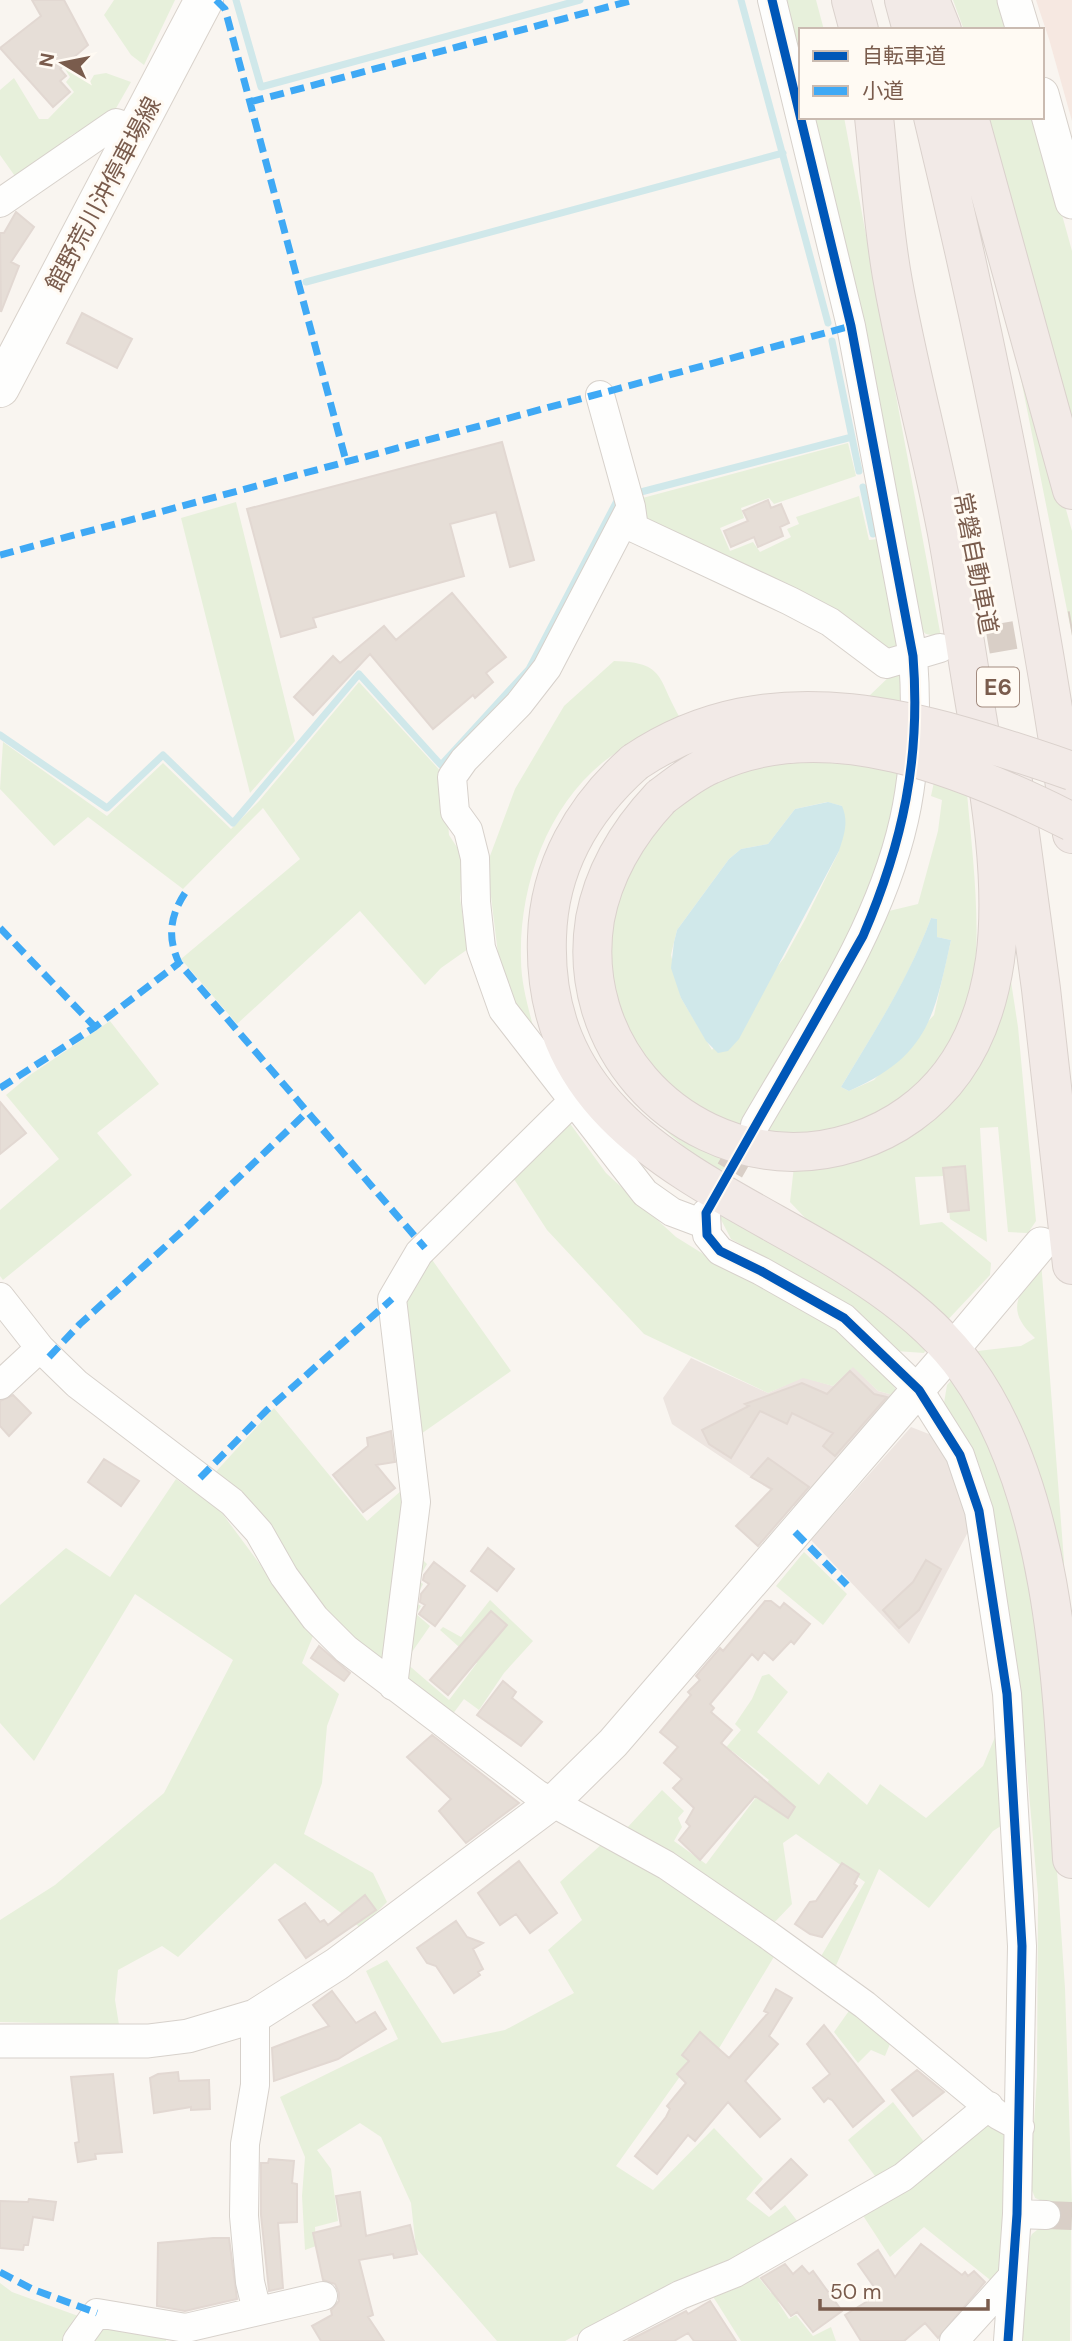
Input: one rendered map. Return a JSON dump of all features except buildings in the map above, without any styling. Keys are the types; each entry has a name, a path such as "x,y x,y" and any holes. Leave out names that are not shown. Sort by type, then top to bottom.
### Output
{"highway":[{"path":"851,0 858,28"},
{"path":"904,0 911,28"},
{"path":"930,0 941,28"},
{"path":"874,119 892,279 947,533 976,710 985,783 997,889 996,955 982,1016 969,1049 932,1097 885,1129 832,1148 806,1152 754,1149 702,1131 653,1095 627,1063 603,1012 595,979 592,948 600,901 611,867 624,842 661,797 687,778 737,755 794,744 886,752 949,769 985,783 1010,793 1072,822"},
{"name":"常磐自動車道","path":"880,119 950,427 988,625 1040,976 1072,1265"},
{"name":"常磐自動車道","path":"933,119 1004,432 1039,623 1072,834"},
{"path":"969,119 1072,490"},
{"path":"1072,771 976,739 928,727 847,713 799,710 754,713 713,722 660,745 635,762 612,783 585,817 565,854 547,923 547,962 554,1011 564,1040 594,1091 637,1138 694,1179 821,1249 890,1292 945,1341 986,1399 1015,1460 1038,1542 1049,1600 1064,1729 1072,1859"}],"main road":[{"name":"館野荒川沖停車場線","path":"0,388 204,0"}],"street":[{"path":"772,0 799,112"},
{"path":"1014,0 1022,28"},
{"path":"1044,101 1072,202"},
{"path":"755,1125 863,936 895,853 905,818 917,707 927,652 801,119"},
{"path":"0,202 117,123 137,130"},
{"path":"600,395 631,507 634,528 830,622 886,664 927,652"},
{"path":"631,507 547,668 519,704 464,760 452,776 455,811 468,830 474,851 481,948 493,990 514,1028 645,1193 672,1212 705,1219 707,1235 720,1251 761,1270 844,1318 919,1390 960,1455 971,1479 979,1511 1007,1694 1022,1946 1017,2214 1008,2341"},
{"path":"393,1686 416,1502 392,1299 419,1253 572,1102"},
{"path":"962,1338 1041,1244"},
{"path":"0,1297 40,1348 77,1384 232,1502 260,1532 284,1576 315,1618 346,1649 552,1803 666,1865 768,1935 865,2004 989,2106 1020,2127"},
{"path":"0,1385 40,1348"},
{"path":"0,2041 172,2040 256,2016 337,1964 552,1803 613,1743 941,1363"},
{"path":"256,2016 255,2085 245,2144 244,2216 250,2282 257,2311"},
{"path":"592,2341 680,2295 735,2273 903,2178 989,2106"},
{"path":"1017,2214 1046,2215"},
{"path":"954,2341 1012,2277"},
{"path":"77,2341 97,2313 186,2328 323,2296"}],"shaded area":[{"path":"1036,0 1072,0 1072,121 1049,39"},
{"path":"691,1358 768,1393 803,1377 833,1386 853,1366 878,1391 897,1396 800,1510 672,1424 663,1398"},
{"path":"911,1427 934,1436 953,1470 968,1519 968,1532 909,1644 811,1540"}],"green space":[{"path":"114,0 175,0 144,65 131,55 104,15"},
{"path":"780,0 816,0 823,28 799,28 799,73"},
{"path":"953,0 1000,0 1009,28 963,28"},
{"path":"72,64 90,82 94,75 106,73 131,82 115,110 70,136 71,143 17,179 0,155 0,90 14,78 39,119 48,119 74,92 66,82 70,77 65,69"},
{"path":"810,119 844,119 941,637 926,634 919,628"},
{"path":"990,119 1036,119 1072,251 1072,419"},
{"path":"1009,319 1072,531 1072,635"},
{"path":"848,443 856,476 774,504 769,498 741,508 744,518 720,528 730,551 753,542 760,552 791,537 787,529 799,524 796,517 859,496 869,540 878,539 899,650 887,650 640,523 635,500"},
{"path":"236,502 295,741 250,793 181,518"},
{"path":"614,661 631,662 652,670 663,684 681,719 630,744 602,763 565,803 551,827 531,878 522,932 521,969 536,1038 517,1012 499,962 487,864 515,789 564,706"},
{"path":"901,671 903,705 867,698 893,673"},
{"path":"359,682 444,775 449,835 464,858 460,898 468,949 441,968 425,985 360,911 237,1024 181,959 300,859 263,808 183,889 88,817 54,846 0,789 3,742 107,816 163,763 231,829 259,801"},
{"path":"803,758 898,771 890,820 877,867 859,912 815,999 740,1125 719,1120 666,1086 628,1035 615,1006 606,938 620,874 672,806 737,770","holes":["827,802 842,806 839,851 806,918 784,958 712,1050 681,998 671,955 677,930 729,859 741,849 768,844 795,809"]},
{"path":"934,782 967,793 977,925 975,969 969,999 958,1029 942,1056 922,1081 899,1102 872,1119 843,1130 812,1135 764,1132 889,911 918,904 938,831 942,800 931,796","holes":["931,918 937,919 937,937 951,940 934,1015 874,1080 849,1091 841,1087 902,984"]},
{"path":"1006,949 1018,1027 1036,1221 1028,1233 1008,1232 998,1127 980,1128 987,1242 950,1219 946,1176 915,1177 920,1225 942,1222 991,1263 990,1275 942,1326 824,1238 790,1202 795,1157 929,1110"},
{"path":"110,1021 159,1084 97,1133 132,1175 3,1280 0,1276 0,1210 59,1159 6,1095 30,1075"},
{"path":"654,1109 748,1161 743,1172 708,1168 648,1115"},
{"path":"566,1118 606,1173 676,1237 729,1270 839,1329 885,1375 895,1388 897,1396 878,1391 853,1367 833,1386 803,1378 768,1393 644,1334 547,1230 512,1176"},
{"path":"715,1208 826,1267 929,1345 924,1353 896,1351 855,1308 731,1239"},
{"path":"428,1254 511,1371 418,1436 399,1299"},
{"path":"1041,1261 1064,1561 1062,1626 973,1357 978,1351 1021,1346 1035,1338 1019,1318 1017,1309 1022,1291"},
{"path":"955,1376 1005,1481 1026,1568 1045,1694 1065,1988 1072,2205 1050,2204 1035,2198 1030,2185 1037,2076 1038,1895 1020,1691 943,1409 947,1385"},
{"path":"274,1408 367,1521 402,1490 403,1514 389,1665 340,1631 211,1477"},
{"path":"176,1479 219,1509 313,1636 302,1663 339,1694 327,1726 322,1783 304,1834 373,1873 387,1902 361,1928 275,1863 178,1957 162,1946 118,1970 115,2000 119,2025 0,2022 0,1920 55,1885 164,1793 233,1660 135,1594 34,1761 0,1723 0,1605 66,1548 110,1577"},
{"path":"804,1552 847,1594 823,1625 776,1586"},
{"path":"422,1559 427,1564 418,1580 423,1584 414,1602 421,1606 416,1614 430,1626 405,1662 449,1700 477,1663 440,1630 443,1627 461,1637 490,1600 533,1641 504,1673 479,1710 464,1699 449,1719 399,1677"},
{"path":"769,1674 788,1692 757,1732 819,1785 828,1772 867,1805 880,1784 926,1818 983,1766 995,1737 1004,1824 993,1831 929,1908 879,1869 834,1970 820,1958 865,1882 796,1834 783,1843 792,1904 771,1926 626,1829 662,1790 684,1811 678,1818 682,1827 674,1841 706,1864 769,1780 732,1751 721,1762 717,1758 741,1730 735,1724 752,1699 762,1676"},
{"path":"603,1843 686,1889 775,1955 715,2055 701,2047 616,2166 653,2190 714,2128 763,2179 746,2199 769,2217 785,2205 801,2226 731,2263 677,2282 565,2341 497,2341 416,2248 411,2203 381,2137 360,2123 317,2150 331,2169 338,2221 315,2227 316,2246 305,2250 302,2196 305,2157 280,2097 398,2039 366,1971 387,1960 442,2043 505,2030 574,1993 548,1950 582,1920 560,1882"},
{"path":"851,2008 892,2039 885,2056 871,2050 858,2063 834,2032"},
{"path":"893,2102 925,2143 878,2180 848,2140"},
{"path":"988,2117 1011,2127 1002,2275 994,2283 924,2227 890,2257 862,2214"},
{"path":"1047,2222 1071,2224 1070,2341 1018,2341 1024,2250 1032,2234"},
{"path":"756,2274 771,2293 775,2290 781,2298 778,2302 789,2319 796,2315 813,2336 831,2327 836,2341 741,2341 712,2295"},
{"path":"0,2283 12,2292 81,2317 69,2341 0,2341"},
{"path":"98,2327 166,2339 166,2341 88,2341"}],"water":[{"path":"828,802 842,806 844,812 845,828 839,851 739,1039 728,1051 718,1053 706,1041 681,998 671,968 677,930 729,859 741,849 768,844 795,809"},
{"path":"931,918 937,919 937,937 951,940 939,992 923,1032 896,1064 849,1091 841,1087 902,983"}],"waterway":[{"path":"236,0 261,87 580,0"},
{"path":"741,0 828,323"},
{"path":"306,282 783,153"},
{"path":"832,341 859,471"},
{"path":"637,493 852,437"},
{"path":"863,487 873,534"},
{"path":"0,735 107,808 163,755 233,823 359,674 441,765 529,669 619,497"}],"tunnel":[{"path":"946,647 1072,625"},
{"path":"709,1207 753,1130"},
{"path":"1046,2215 1072,2216"}],"marked path":[{"path":"216,0 225,9 346,461"},
{"path":"250,102 634,0"},
{"path":"0,555 851,326"},
{"path":"185,893 176,910 172,927 173,944 179,963 425,1248"},
{"path":"0,928 95,1027"},
{"path":"0,1088 95,1027 179,963"},
{"path":"49,1357 80,1324 307,1112"},
{"path":"200,1478 267,1410 392,1299"},
{"path":"795,1532 847,1585"},
{"path":"0,2272 32,2289 97,2313"}],"cycle path":[{"path":"772,0 799,111"},
{"path":"801,119 851,326 913,656 914,730 899,833 863,936 706,1213 707,1235 720,1251 844,1318 919,1390 960,1455 979,1511 1007,1694 1022,1946 1017,2214 1008,2341"}]}
